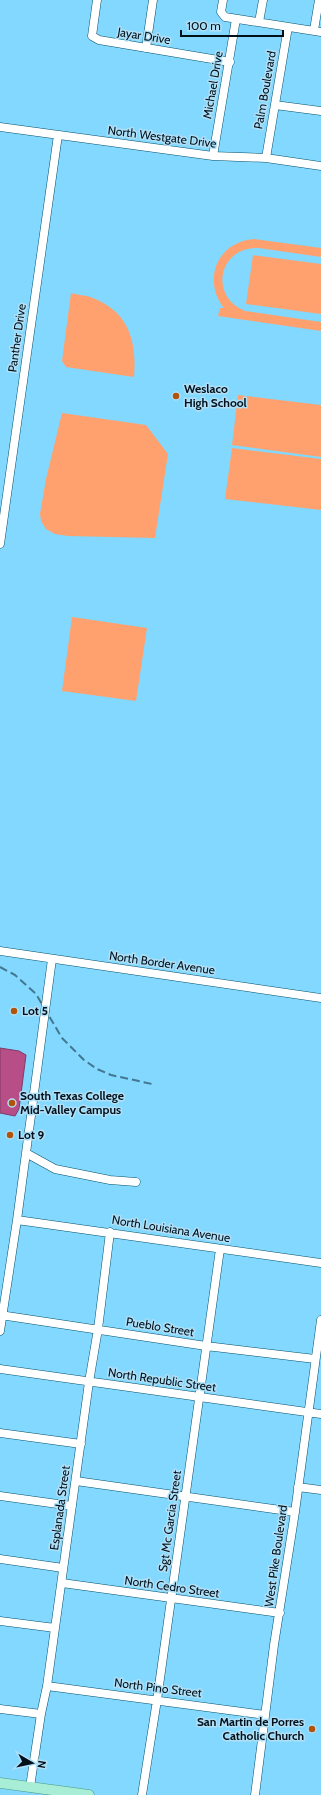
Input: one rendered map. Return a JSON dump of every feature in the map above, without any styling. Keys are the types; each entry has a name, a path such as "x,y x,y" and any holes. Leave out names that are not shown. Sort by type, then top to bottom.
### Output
{"main road":[{"path":"0,1783 30,1787 49,1792 89,1795"}],"street":[{"name":"Jayar Drive","path":"97,0 92,36 99,40 230,62"},
{"path":"146,48 153,0"},
{"path":"223,0 221,12 225,17 318,31 319,0"},
{"path":"259,22 262,0"},
{"name":"Michael Drive","path":"213,156 230,62 236,19"},
{"name":"Palm Boulevard","path":"266,158 288,27"},
{"path":"275,105 321,111"},
{"name":"North Westgate Drive","path":"0,127 213,156 266,158 321,166"},
{"name":"Panther Drive","path":"0,544 58,135"},
{"name":"North Border Avenue","path":"0,951 321,998"},
{"path":"0,1331 1,1316 17,1220 52,959"},
{"path":"26,1153 55,1169 110,1180 136,1182"},
{"name":"North Louisiana Avenue","path":"17,1220 321,1263"},
{"name":"Esplanada Street","path":"30,1787 62,1583 89,1382 98,1329 110,1232"},
{"name":"Sgt Mc Garcia Street","path":"142,1795 157,1700 220,1249"},
{"name":"Pueblo Street","path":"1,1316 206,1346 315,1359"},
{"name":"West Pike Boulevard","path":"254,1795 264,1715 295,1512 321,1320"},
{"name":"North Republic Street","path":"0,1369 321,1414"},
{"path":"0,1433 81,1444"},
{"path":"76,1481 295,1512"},
{"path":"298,1487 321,1490"},
{"path":"0,1496 72,1506"},
{"path":"0,1559 64,1568"},
{"name":"North Cedro Street","path":"62,1583 280,1613"},
{"path":"0,1621 55,1628"},
{"name":"North Pino Street","path":"47,1686 264,1715"},
{"path":"0,1709 41,1714"}],"shaded area":[{"path":"254,239 321,248 321,257 259,248 245,250 235,255 227,263 223,273 223,284 226,295 233,304 245,311 321,322 321,331 218,316 220,308 224,308 217,297 214,286 214,275 217,264 222,255 231,247 241,242"},
{"path":"253,255 321,264 321,314 246,304"},
{"path":"71,293 90,297 105,304 115,311 123,320 132,340 135,364 134,377 66,367 62,361"},
{"path":"238,395 321,405 321,457 232,445"},
{"path":"62,413 146,425 168,454 155,538 68,536 55,534 46,529 41,521 40,514 46,479"},
{"path":"232,448 321,459 321,510 225,499"},
{"path":"72,617 147,628 136,701 62,691"},
{"path":"0,1048 19,1051 26,1055 19,1109 15,1116 0,1113"}],"railway":[{"path":"0,967 15,975 36,994 62,1038 84,1060 97,1069 111,1075 152,1084"}],"place":[{"name":"Weslaco High School","path":"176,396"},
{"name":"Lot 5","path":"14,1011"},
{"name":"South Texas College Mid-Valley Campus","path":"12,1103"},
{"name":"Lot 9","path":"10,1135"},
{"name":"San Martin de Porres Catholic Church","path":"312,1729"}]}
